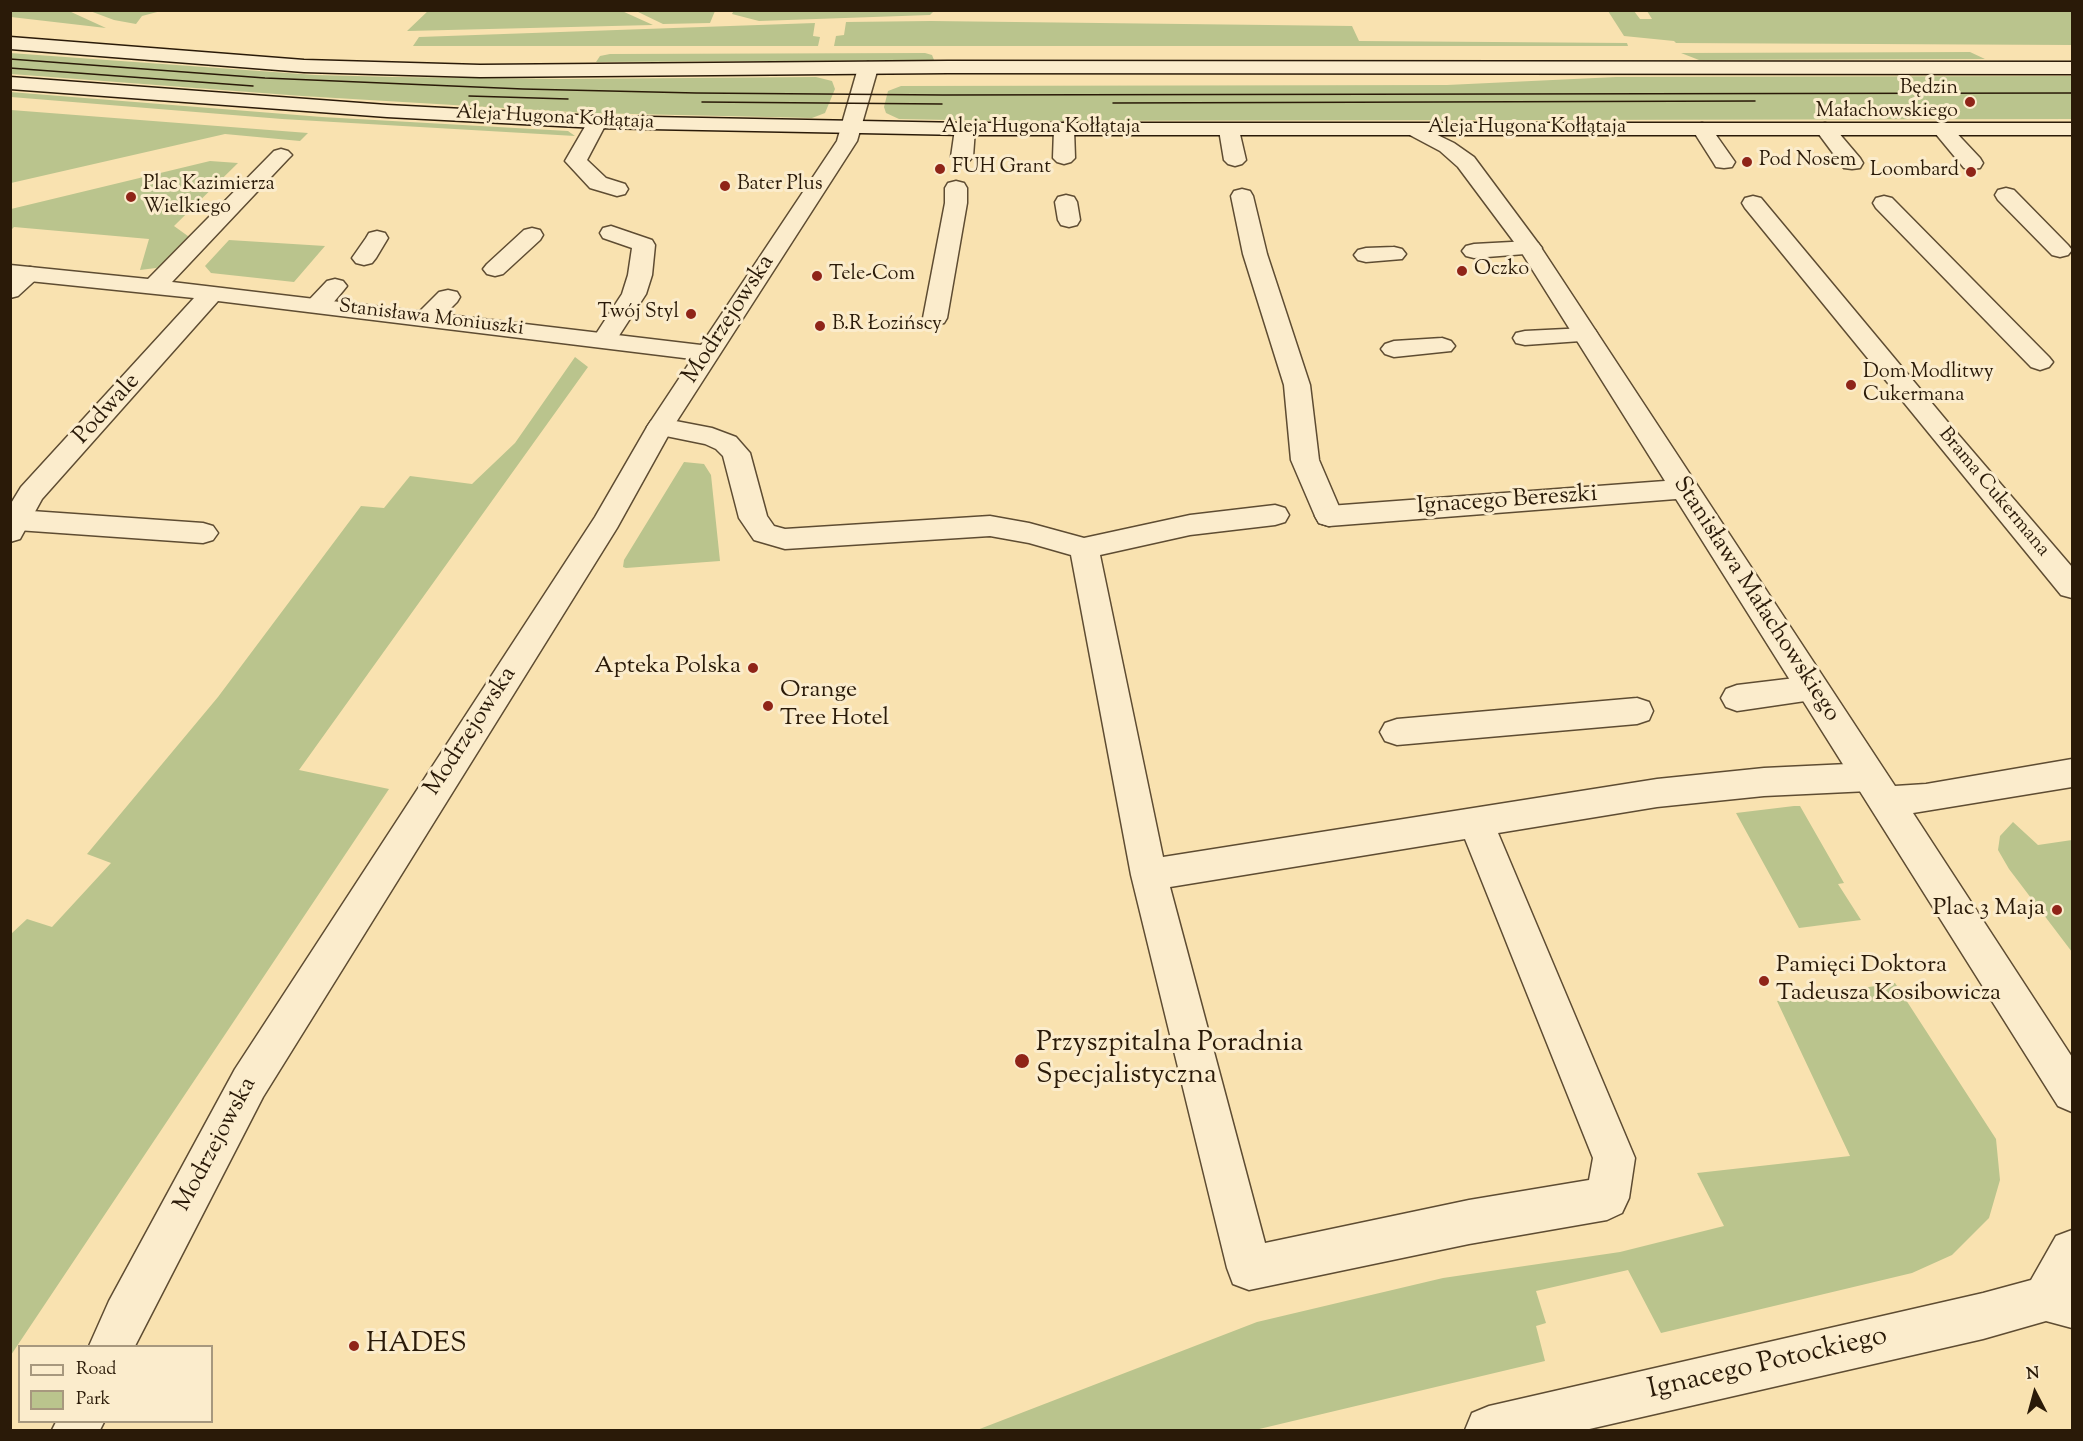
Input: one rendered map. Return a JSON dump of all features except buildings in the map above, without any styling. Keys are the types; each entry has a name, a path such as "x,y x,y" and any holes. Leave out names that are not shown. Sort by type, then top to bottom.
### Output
{"main road":[{"name":"Aleja Hugona Kołłątaja","path":"10,43 304,66 396,69 2073,68"},
{"name":"Modrzejowska","path":"113,1345 125,1317 249,1083 607,521 660,428 847,141 868,68"},
{"name":"Aleja Hugona Kołłątaja","path":"10,83 387,111 597,122 852,129 2073,129"},
{"path":"597,122 576,161 598,183 617,189"},
{"path":"962,157 965,129"},
{"path":"1064,129 1064,158"},
{"path":"1702,129 1724,162"},
{"path":"1825,129 1852,163"},
{"path":"1942,129 1972,163"},
{"path":"1229,130 1235,160"},
{"name":"Stanisława Małachowskiego","path":"1415,130 1448,147 1466,162 1530,248 2073,1092"},
{"path":"10,291 20,273 154,286 281,155"},
{"path":"935,318 956,203 956,188"},
{"path":"2006,195 2060,250"},
{"name":"Ignacego Bereszki","path":"1242,196 1255,254 1297,386 1305,460 1329,516 1684,489"},
{"name":"Brama Cukermana","path":"1754,203 1941,432 2073,587"},
{"path":"1884,203 2040,362"},
{"path":"604,340 634,294 640,275 644,245 611,233"},
{"path":"495,269 532,235"},
{"path":"364,258 377,238"},
{"path":"1474,251 1530,248"},
{"path":"1366,255 1394,254"},
{"name":"Stanisława Moniuszki","path":"154,286 708,353"},
{"path":"318,305 335,286"},
{"name":"Podwale","path":"13,524 31,494 212,293"},
{"path":"427,318 448,297"},
{"path":"1525,338 1586,335"},
{"path":"1394,349 1442,346"},
{"path":"660,428 712,437 726,443 735,453 753,518 764,533 785,540 990,526 1029,533 1084,548 1190,525 1275,515"},
{"path":"13,524 202,533"},
{"path":"1084,548 1149,875 1249,1268 1469,1222 1606,1198 1614,1158 1475,821"},
{"path":"1737,698 1812,688"},
{"path":"1397,732 1636,711"},
{"path":"1149,875 1657,793 1764,782 1877,789 1926,798 2073,773"},
{"path":"2059,1301 2073,1252"},
{"name":"Ignacego Potockiego","path":"1489,1431 1596,1404 1983,1316 2059,1301"}],"green space":[{"path":"11,10 69,11 106,28 11,17"},
{"path":"429,10 622,11 653,25 407,31"},
{"path":"734,10 934,11 930,15 759,21 732,14"},
{"path":"90,11 161,11 142,16 136,24 114,20"},
{"path":"636,11 715,11 710,23 663,24"},
{"path":"1608,11 1634,11 1640,19 1652,19 1647,11 2072,11 2072,45 1676,43 1624,36"},
{"path":"846,22 1352,26 1359,41 1627,43 1628,46 834,46 836,36 844,35"},
{"path":"815,23 813,36 820,37 818,46 413,46 419,37"},
{"path":"1970,52 1985,59 1699,60 1681,53"},
{"path":"10,53 315,75 562,79 816,77 832,81 835,89 825,113 812,118 588,113 302,96 11,74"},
{"path":"925,53 932,55 934,60 596,62 600,56 610,54"},
{"path":"2072,76 2072,119 1000,121 899,119 886,113 884,107 888,91 901,86 1447,85 1616,77"},
{"path":"10,92 322,117 568,131 575,136 282,119 11,97"},
{"path":"11,110 308,133 300,141 225,134 11,183"},
{"path":"210,161 238,163 174,226 192,239 167,264 156,268 140,270 149,239 14,227 11,230 11,209"},
{"path":"229,240 325,246 294,282 211,273 205,266"},
{"path":"575,357 588,367 299,770 389,789 11,1355 11,934 27,919 52,927 111,863 87,854 218,697 361,506 384,508 410,476 472,484 515,443"},
{"path":"684,462 704,464 711,475 720,561 623,567 624,560"},
{"path":"1800,806 1844,883 1838,884 1861,920 1799,928 1736,813"},
{"name":"Plac 3 Maja","path":"2013,822 2038,845 2072,840 2072,952 2009,869 1998,850 2000,836"},
{"path":"1895,983 1996,1139 2000,1180 1989,1218 1952,1255 1912,1273 1661,1333 1628,1270 1536,1291 1546,1323 1536,1326 1545,1361 1255,1430 977,1430 1257,1322 1443,1278 1620,1252 1724,1226 1697,1173 1850,1156 1777,1001"}],"tram line":[{"path":"10,59 265,78 523,89 696,93 943,95 2072,93"},
{"path":"10,68 253,86"},
{"path":"469,96 568,99"},
{"path":"1113,103 1755,101"},
{"path":"702,102 942,104"}],"place":[{"name":"Będzin Małachowskiego","path":"1970,102"},
{"name":"Pod Nosem","path":"1747,162"},
{"name":"FUH Grant","path":"940,169"},
{"name":"Loombard","path":"1971,172"},
{"name":"Bater Plus","path":"725,186"},
{"name":"Plac Kazimierza Wielkiego","path":"131,197"},
{"name":"Oczko","path":"1462,271"},
{"name":"Tele-Com","path":"817,276"},
{"name":"Twój Styl","path":"691,314"},
{"name":"B.R Łozińscy","path":"820,326"},
{"name":"Dom Modlitwy Cukermana","path":"1851,385"},
{"name":"Apteka Polska","path":"753,668"},
{"name":"Orange Tree Hotel","path":"768,706"},
{"name":"Plac 3 Maja","path":"2057,910"},
{"name":"Pamięci Doktora Tadeusza Kosibowicza","path":"1764,981"},
{"name":"Przyszpitalna Poradnia Specjalistyczna","path":"1022,1061"},
{"name":"HADES","path":"354,1346"}]}
